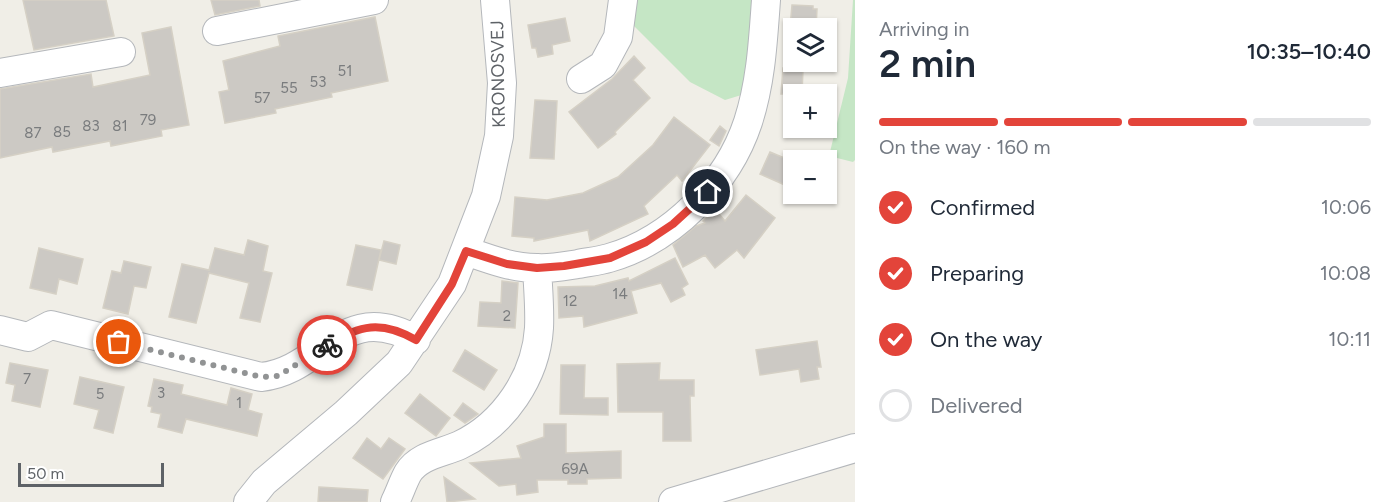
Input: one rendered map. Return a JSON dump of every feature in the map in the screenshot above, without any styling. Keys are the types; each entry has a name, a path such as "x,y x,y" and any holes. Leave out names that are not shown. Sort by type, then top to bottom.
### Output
{"street":[{"path":"217,31 286,9 374,0"},
{"name":"KRONOSVEJ","path":"248,502 264,482 346,413 399,363 452,284 486,196 499,136 502,83 495,0"},
{"path":"581,78 603,65 618,37 623,0"},
{"path":"466,251 507,264 537,268 564,266 610,258 646,242 673,224 698,203 717,180 736,150 748,122 760,72 766,0"},
{"path":"1,70 121,52"},
{"path":"395,502 410,470 423,459 460,445 485,429 506,409 522,385 534,358 539,329 537,268"},
{"path":"0,330 28,337 51,325 261,377 278,376 345,334 363,327 399,330 416,340"},
{"path":"673,502 855,447"}],"green space":[{"path":"630,0 755,0 748,93 725,100 690,82 630,22"},
{"path":"853,0 855,0 855,160 853,162 837,158 837,150 830,150 833,138 837,138 837,123 848,78"}],"building":[{"path":"23,0 106,0 114,36 34,50"},
{"path":"211,0 259,0 260,6 215,15"},
{"path":"792,5 813,6 813,9 817,9 817,18 791,18"},
{"path":"375,17 388,81 331,93 332,97 275,109 276,113 225,123 219,92 229,90 223,61 280,46 278,36"},
{"path":"565,18 570,41 552,45 553,54 538,57 536,48 532,48 528,25"},
{"path":"171,27 189,125 161,130 162,136 111,146 110,141 53,152 52,147 0,158 0,89 91,74 93,87 150,75 142,33"},
{"path":"634,56 645,68 633,80 650,98 615,132 616,134 598,148 569,112 612,79"},
{"path":"783,68 783,72 803,72 802,84 783,84 783,94 781,94"},
{"path":"535,100 557,101 554,159 530,158"},
{"path":"674,117 710,145 682,181 677,175 644,206 648,214 590,241 588,230 534,241 534,238 512,236 515,197 547,200 583,193 618,177 653,145"},
{"path":"720,126 726,131 719,146 710,140"},
{"path":"770,152 783,157 783,184 760,174"},
{"path":"746,195 775,218 744,258 737,250 715,268 705,255 683,267 673,245 696,226 705,223 703,221 715,209 725,221"},
{"path":"248,240 268,246 263,271 272,273 260,322 240,318 249,283 209,273 196,323 169,317 182,264 209,270 215,248 244,255"},
{"path":"384,241 400,245 396,264 379,260"},
{"path":"356,245 381,250 372,290 347,285"},
{"path":"39,248 83,259 77,284 59,279 56,294 30,288"},
{"path":"675,258 688,284 682,288 685,295 671,302 661,283 631,291 637,313 584,327 583,316 559,318 558,287 595,286 628,278 629,281"},
{"path":"124,261 151,267 146,288 134,286 128,314 103,308 112,271 121,273"},
{"path":"502,281 518,283 515,328 478,326 480,302 501,303"},
{"path":"817,341 821,367 817,367 819,379 801,382 799,369 760,375 756,350"},
{"path":"465,350 497,370 484,390 453,371"},
{"path":"10,363 48,370 40,407 12,401 15,385 6,383"},
{"path":"660,363 659,380 694,380 694,396 690,396 691,441 663,441 663,412 618,412 617,364"},
{"path":"561,365 585,365 584,398 608,398 608,415 560,414"},
{"path":"80,377 124,387 113,433 94,428 99,410 74,404"},
{"path":"154,379 183,385 181,394 227,405 231,388 252,394 248,410 262,414 257,436 186,419 182,433 158,427 161,414 151,412 152,407 148,406"},
{"path":"420,394 450,418 436,436 405,413"},
{"path":"463,403 478,414 465,423 454,415"},
{"path":"544,424 566,424 566,453 621,451 621,478 587,479 587,484 568,484 568,480 537,480 538,492 517,495 516,484 499,486 470,463 521,458 517,446 544,437"},
{"path":"367,438 381,449 389,438 405,449 383,479 353,458"},
{"path":"444,477 475,499 447,502"},
{"path":"319,487 368,490 367,502 318,502"}],"way so far":[{"path":"119,342 261,377 278,376 327,345"}],"route":[{"path":"327,345 363,327 399,330 416,340 452,284 466,251 507,264 537,268 610,258 646,242 673,224 708,192"}]}
